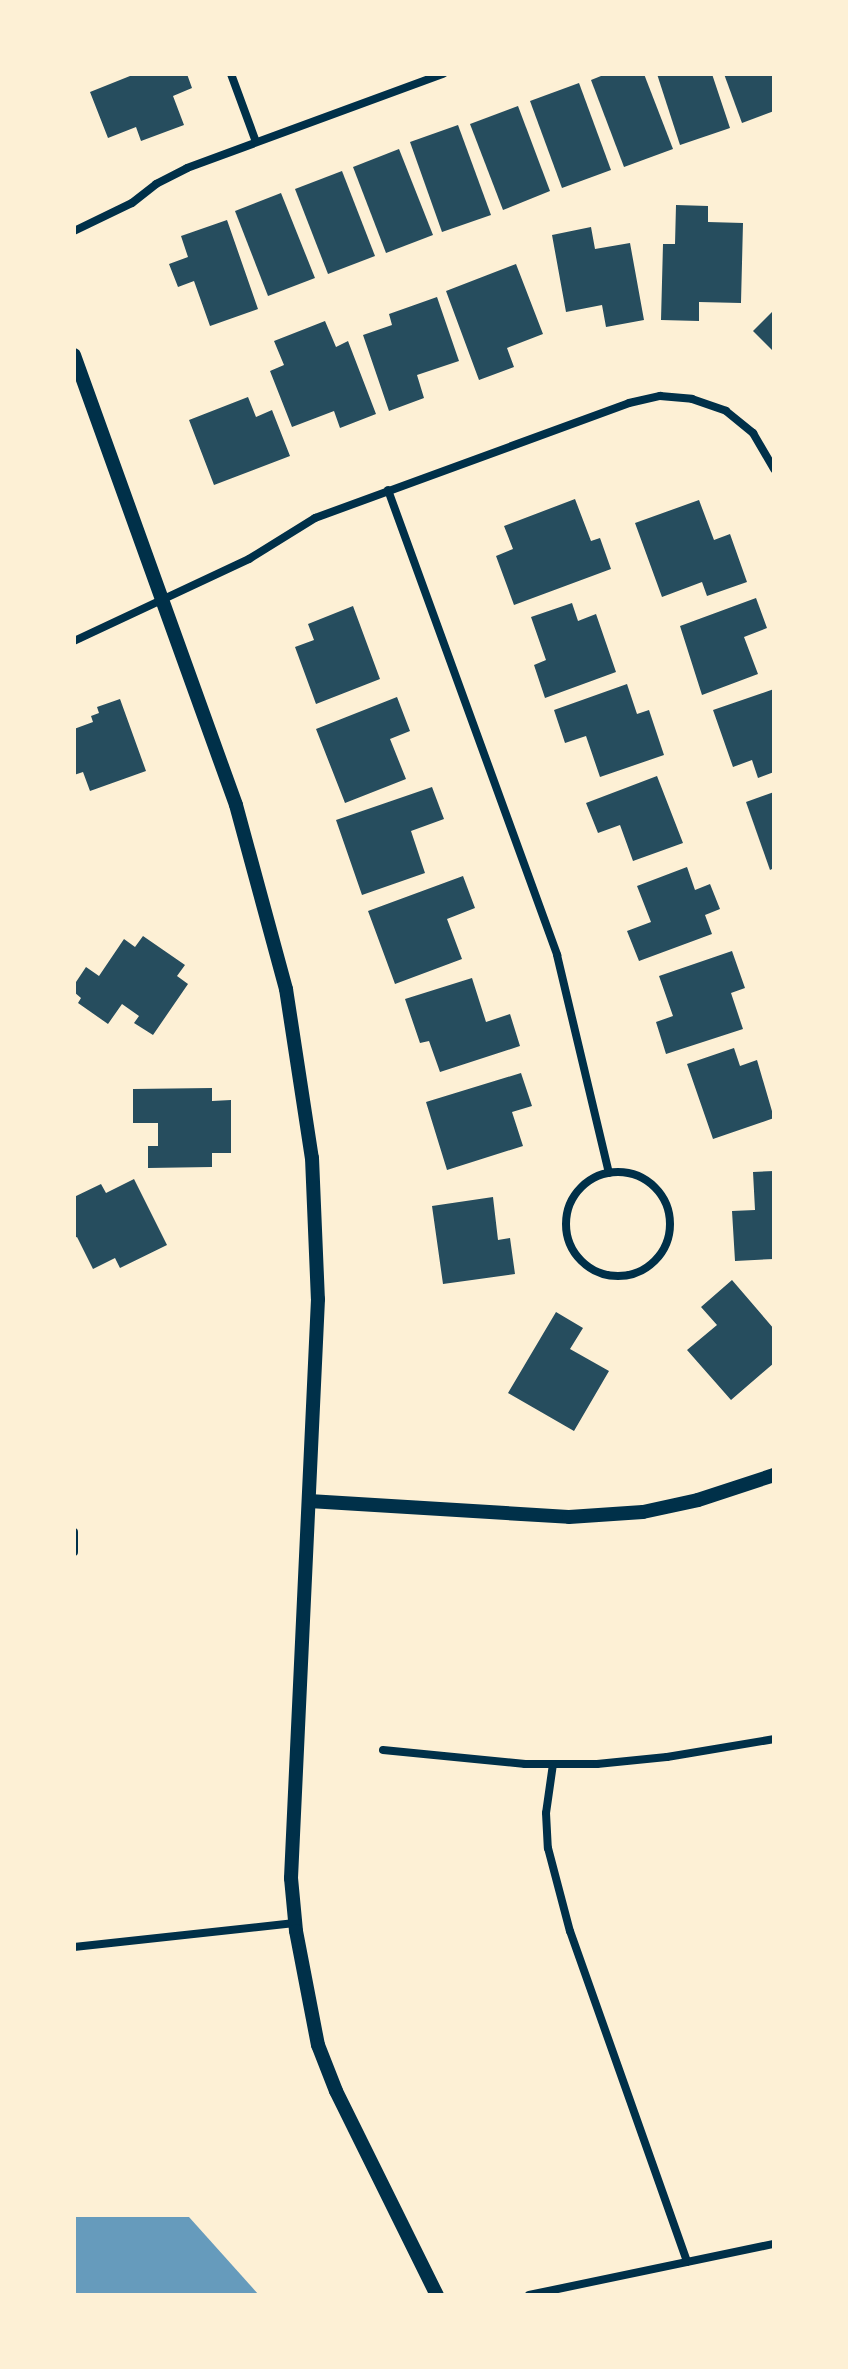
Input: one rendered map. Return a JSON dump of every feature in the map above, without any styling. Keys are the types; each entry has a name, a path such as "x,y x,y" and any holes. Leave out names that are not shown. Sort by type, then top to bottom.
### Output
{"street":[{"path":"231,74 256,142"},
{"path":"74,231 132,203 156,184 187,168 443,74"},
{"path":"74,355 236,805 263,895 286,989 301,1074 317,1247 309,1501 291,1878 295,1923 305,1991 318,2045 342,2104 388,2190 437,2295"},
{"path":"74,641 249,559 315,518 629,403 660,396 692,399 726,411 753,433 774,469"},
{"path":"388,490 557,955 609,1173"},
{"path":"609,1173 627,1173 644,1179 659,1190 669,1215 667,1242 658,1258 644,1270 627,1276 594,1271 571,1249 566,1234 566,1217 571,1201 593,1178 609,1173"},
{"path":"309,1501 569,1517 657,1509 698,1500 774,1475"},
{"path":"74,1532 74,1552"},
{"path":"383,1750 553,1764 667,1757 774,1739"},
{"path":"553,1764 546,1813 548,1848 562,1903 687,2262"},
{"path":"74,1947 295,1923"},
{"path":"529,2295 774,2244"}],"water":[{"path":"74,2217 189,2217 259,2295 74,2295"}],"building":[{"path":"135,74 187,74 192,88 173,96 184,125 141,141 136,127 108,138 90,92"},
{"path":"606,74 644,74 673,149 624,167 591,80"},
{"path":"657,74 712,74 730,128 680,145"},
{"path":"724,74 774,74 774,111 742,123"},
{"path":"579,83 611,170 562,188 530,101"},
{"path":"518,106 550,191 503,210 470,124"},
{"path":"458,125 491,215 442,232 410,142"},
{"path":"399,149 433,235 386,253 353,167"},
{"path":"342,171 375,256 328,274 295,189"},
{"path":"281,193 315,278 268,296 235,211"},
{"path":"676,205 708,206 708,222 743,223 741,303 699,302 699,321 661,320 663,244 675,244"},
{"path":"227,220 258,309 210,326 194,281 178,287 169,264 188,257 181,236"},
{"path":"591,227 595,249 630,243 644,320 606,327 602,305 566,312 552,235"},
{"path":"516,264 543,334 507,348 514,367 479,380 446,291"},
{"path":"437,297 459,361 417,375 424,398 389,411 363,335 392,325 389,314"},
{"path":"774,310 774,352 753,331"},
{"path":"325,321 336,347 348,341 376,414 340,428 334,411 292,427 270,371 284,365 274,341"},
{"path":"248,397 256,417 272,410 290,456 214,485 189,420"},
{"path":"575,499 591,541 600,538 611,569 514,605 496,556 513,549 504,526"},
{"path":"699,500 714,540 730,534 747,582 707,596 702,582 662,597 635,523"},
{"path":"756,598 767,628 744,637 758,674 702,695 680,626"},
{"path":"572,603 578,621 596,614 616,672 545,698 534,665 546,660 531,617"},
{"path":"353,606 380,679 316,704 295,647 314,640 308,624"},
{"path":"627,684 637,714 649,710 664,755 600,777 586,736 565,743 554,710"},
{"path":"774,689 774,772 758,778 752,760 733,767 713,710"},
{"path":"397,697 410,731 390,739 406,779 345,803 316,729"},
{"path":"120,699 146,771 90,791 83,772 74,775 74,729 93,722 91,716 99,713 97,707"},
{"path":"657,776 683,843 633,861 620,825 598,833 586,803"},
{"path":"432,787 444,819 411,831 425,873 362,895 336,820"},
{"path":"774,792 774,868 770,870 746,802"},
{"path":"687,867 695,890 710,884 720,909 705,915 712,934 639,961 627,931 651,922 637,886"},
{"path":"463,876 475,908 447,919 462,959 395,984 368,911"},
{"path":"143,936 185,965 177,976 188,984 153,1035 134,1023 139,1016 122,1004 108,1024 78,1003 81,998 74,992 74,985 86,967 99,976 124,939 135,947"},
{"path":"732,951 745,988 731,993 743,1029 666,1054 656,1022 673,1016 659,976"},
{"path":"472,978 486,1022 510,1014 520,1046 440,1072 429,1041 420,1043 405,999"},
{"path":"734,1048 740,1066 757,1060 774,1118 713,1139 687,1064"},
{"path":"521,1073 532,1106 512,1112 523,1146 447,1170 426,1102"},
{"path":"212,1088 212,1101 231,1100 231,1153 212,1153 212,1167 148,1168 148,1146 158,1146 158,1123 133,1123 133,1089"},
{"path":"774,1171 774,1259 735,1261 732,1211 755,1210 753,1172"},
{"path":"134,1179 167,1245 120,1268 115,1258 93,1269 77,1237 74,1238 74,1197 101,1184 106,1193"},
{"path":"493,1197 498,1240 510,1238 515,1274 443,1284 432,1206"},
{"path":"732,1280 774,1329 774,1363 731,1400 687,1350 717,1325 701,1307"},
{"path":"556,1312 583,1328 570,1349 609,1371 574,1431 508,1393"}]}
